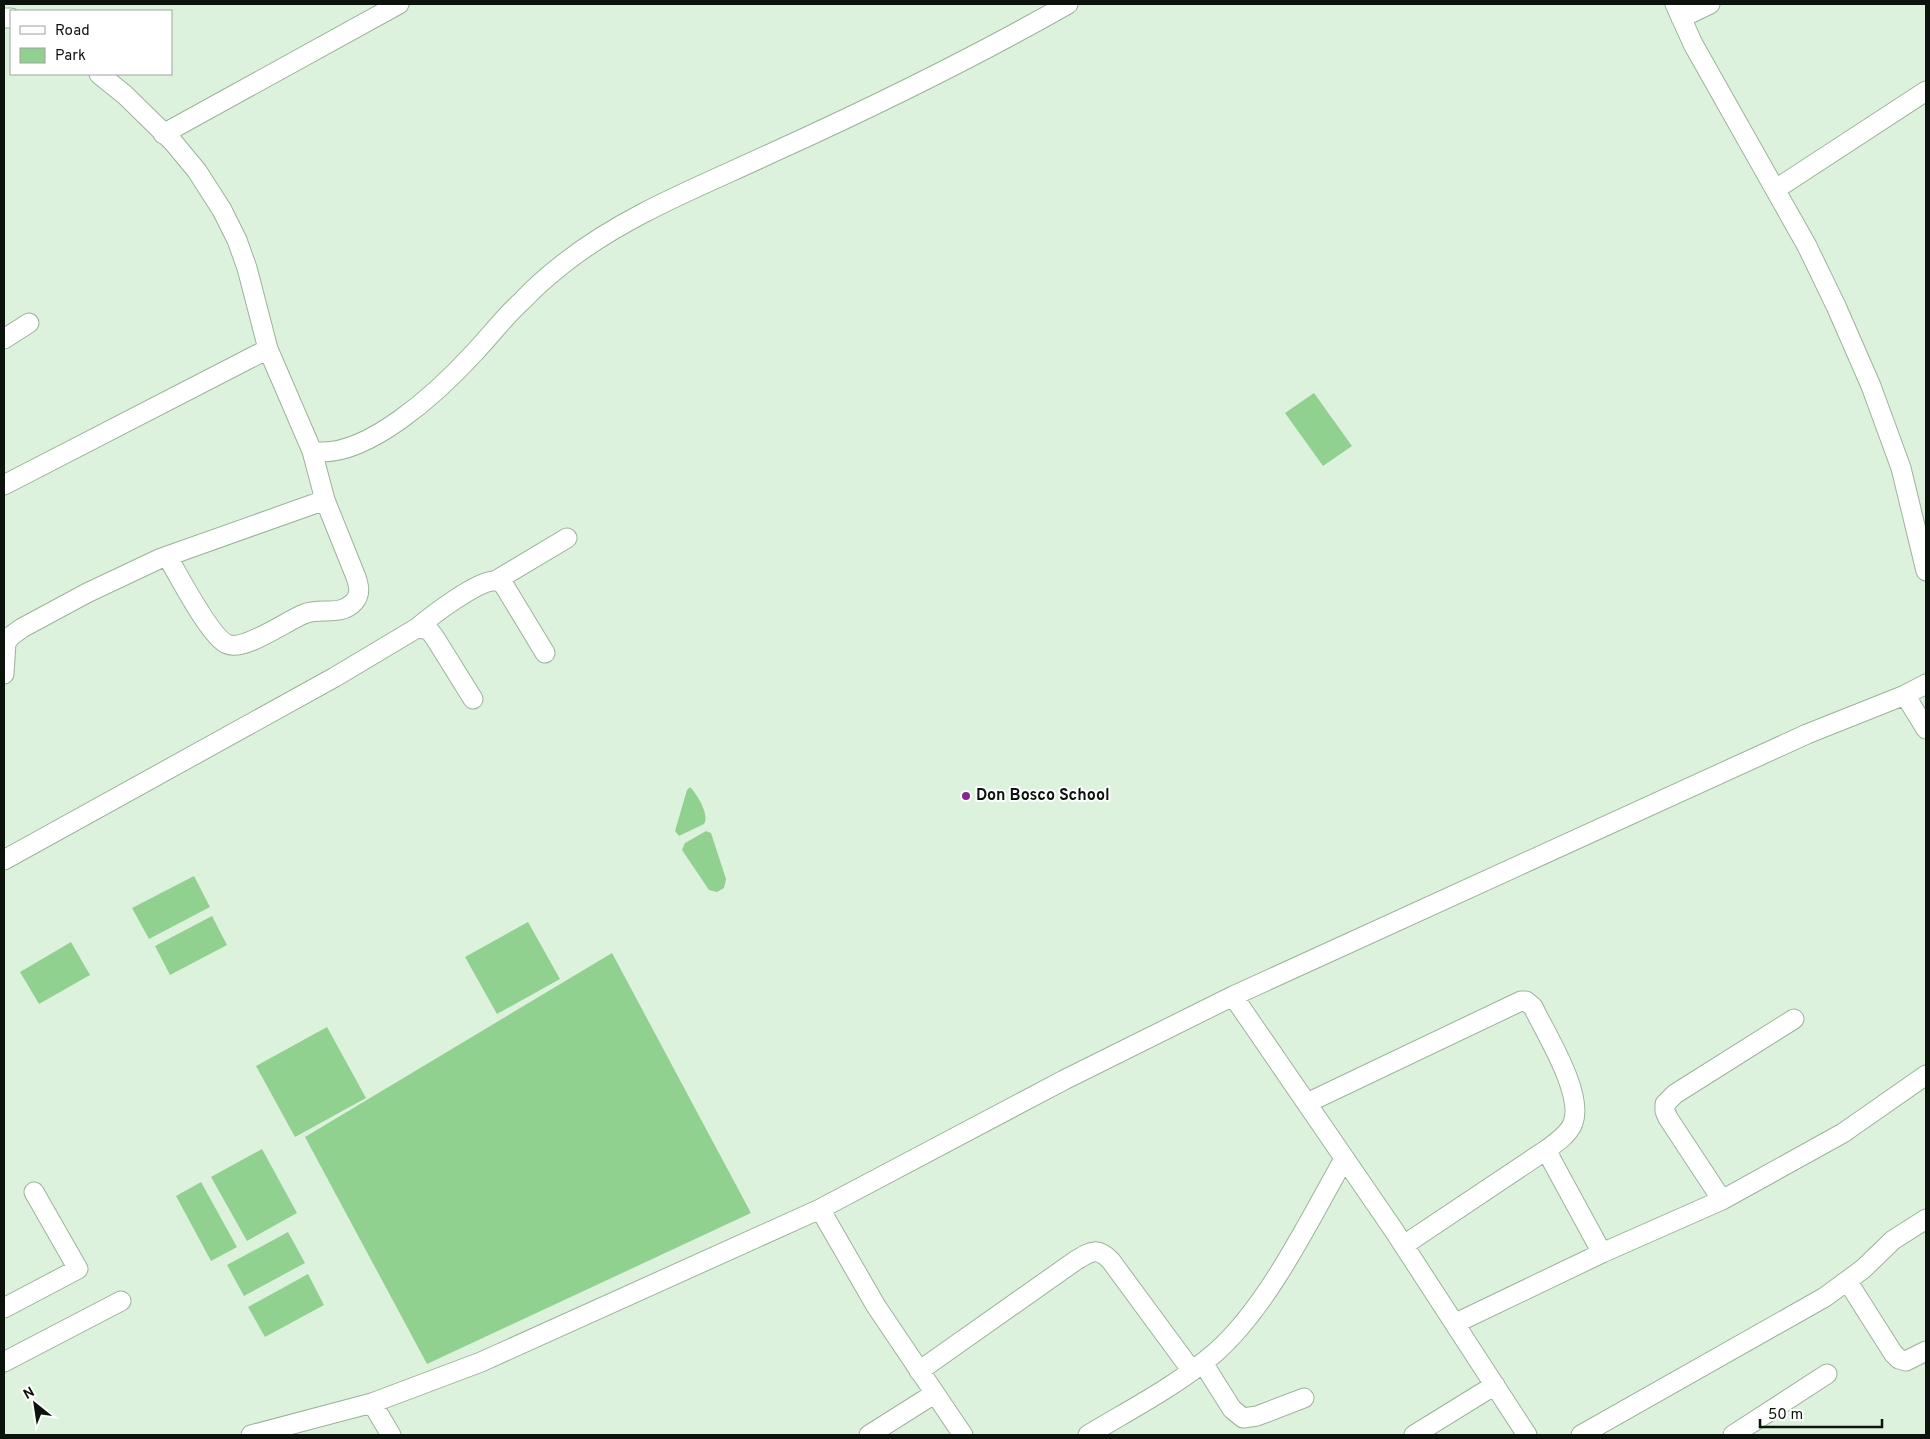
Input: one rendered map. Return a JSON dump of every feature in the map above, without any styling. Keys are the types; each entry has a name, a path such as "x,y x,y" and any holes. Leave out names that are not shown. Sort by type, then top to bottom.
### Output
{"street":[{"path":"164,134 399,4"},
{"path":"312,451 323,453 337,452 351,448 371,438 412,411 472,355 522,300 564,264 599,238 638,216 808,137 965,60 1068,4"},
{"path":"1710,4 1678,11 1693,44 1814,259 1871,386 1901,468 1926,571"},
{"path":"100,75 125,95 173,142 196,171 222,210 237,240 248,268 268,349 312,451 325,500 359,587 359,595 354,602 340,611 304,614 264,636 237,646 228,645 219,639 210,627 167,556"},
{"path":"1776,189 1926,91"},
{"path":"4,339 30,323"},
{"path":"4,485 268,349"},
{"path":"4,674 6,643 11,636 22,628 132,570 325,500"},
{"path":"4,860 335,677 417,628 452,602 479,586 495,581 567,538"},
{"path":"495,581 501,582 505,587 545,653"},
{"path":"417,628 428,630 435,638 473,699"},
{"path":"251,1435 372,1403 481,1362 820,1209 1064,1080 1234,996 1807,734 1926,684"},
{"path":"1905,694 1926,729"},
{"path":"1234,996 1404,1244 1527,1435"},
{"path":"1307,1103 1521,1002 1526,1001 1533,1007 1564,1070 1574,1098 1576,1109 1573,1124 1565,1135 1546,1150 1404,1244"},
{"path":"1722,1200 1668,1118 1665,1104 1675,1094 1794,1019"},
{"path":"1456,1323 1602,1253 1722,1200 1843,1133 1925,1079"},
{"path":"1546,1150 1602,1253"},
{"path":"1088,1435 1197,1367 1238,1330 1266,1293 1344,1159"},
{"path":"4,1308 78,1269 34,1192"},
{"path":"820,1209 876,1306 963,1435"},
{"path":"1581,1435 1848,1282 1893,1240 1926,1219"},
{"path":"919,1371 1074,1261 1095,1251 1102,1253 1111,1261 1238,1416 1244,1418 1257,1416 1304,1398"},
{"path":"1848,1282 1893,1353 1899,1359 1906,1361 1926,1351"},
{"path":"4,1362 121,1301"},
{"path":"1734,1435 1827,1374"},
{"path":"1414,1428 1493,1381"},
{"path":"869,1435 934,1394"},
{"path":"372,1403 391,1435"}],"green space":[{"path":"1314,393 1352,446 1323,466 1285,413"},
{"path":"690,787 702,805 705,820 704,824 679,836 675,831 687,790"},
{"path":"706,831 711,833 726,879 724,888 717,892 709,890 682,850 685,843"},
{"path":"194,876 210,907 149,939 132,908"},
{"path":"212,916 227,945 170,975 155,946"},
{"path":"528,922 560,979 497,1014 465,957"},
{"path":"71,942 90,975 39,1004 20,972"},
{"path":"612,953 751,1213 427,1364 305,1137"},
{"path":"327,1027 366,1098 295,1137 256,1066"},
{"path":"262,1149 297,1213 247,1241 211,1177"},
{"path":"201,1182 237,1247 211,1261 176,1196"},
{"path":"288,1232 305,1263 244,1296 227,1265"},
{"path":"308,1274 324,1305 265,1337 248,1307"}],"place":[{"name":"Don Bosco School","path":"966,796"}]}
